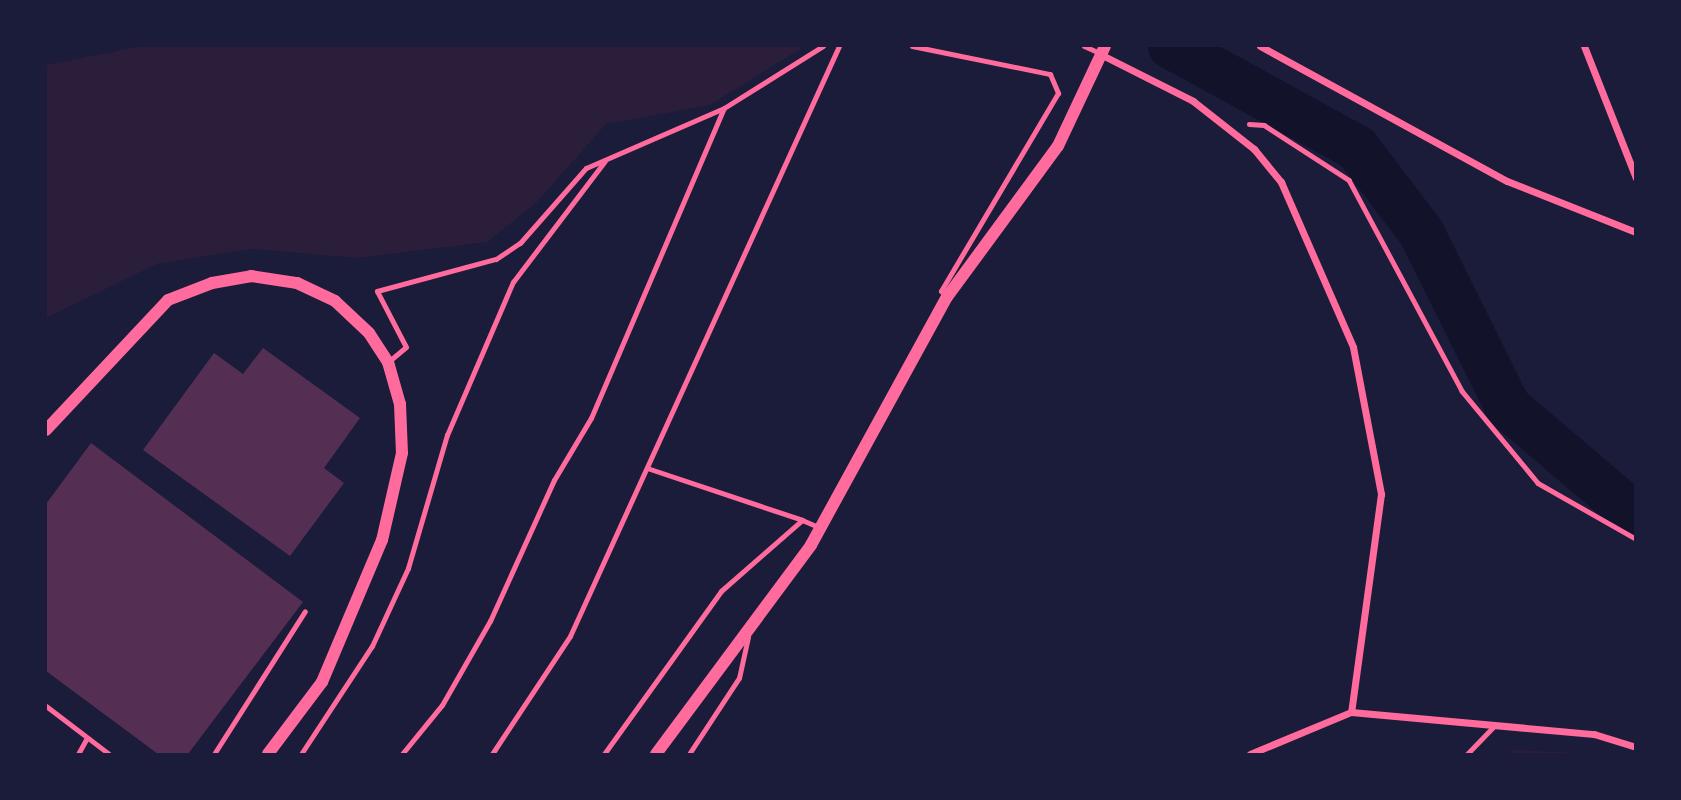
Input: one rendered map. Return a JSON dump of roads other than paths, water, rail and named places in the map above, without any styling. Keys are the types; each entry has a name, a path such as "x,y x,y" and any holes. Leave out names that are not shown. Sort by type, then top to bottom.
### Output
{"street":[{"path":"1260,46 1507,181 1636,232"},
{"path":"1584,46 1636,178"},
{"path":"656,754 749,631 821,528 947,297 1058,146 1104,50 1227,123 1281,182 1353,347 1381,494 1351,712"},
{"path":"46,430 168,300 212,283 251,276 297,283 335,301 369,332 388,362 400,404 402,453 382,540 321,682 268,754"},
{"path":"1250,754 1351,712 1594,734 1636,747"}],"lane":[{"path":"388,362 406,347 377,291 496,259 520,243 586,168 724,108 822,46"},
{"path":"492,754 570,636 839,46"},
{"path":"912,46 1050,74 1058,93 941,291 947,297"},
{"path":"1084,46 1104,50"},
{"path":"402,754 442,705 490,621 554,480 591,418 724,108"},
{"path":"301,754 372,646 403,579 447,435 513,282 605,160"},
{"path":"647,468 821,528"},
{"path":"604,754 721,591 802,520"},
{"path":"214,754 305,611"},
{"path":"690,754 739,678 749,631"},
{"path":"46,706 108,754"},
{"path":"1467,754 1495,725"},
{"path":"78,754 87,738"}],"waterway":[{"path":"1171,46 1357,148 1421,232 1508,407 1636,516"}]}
